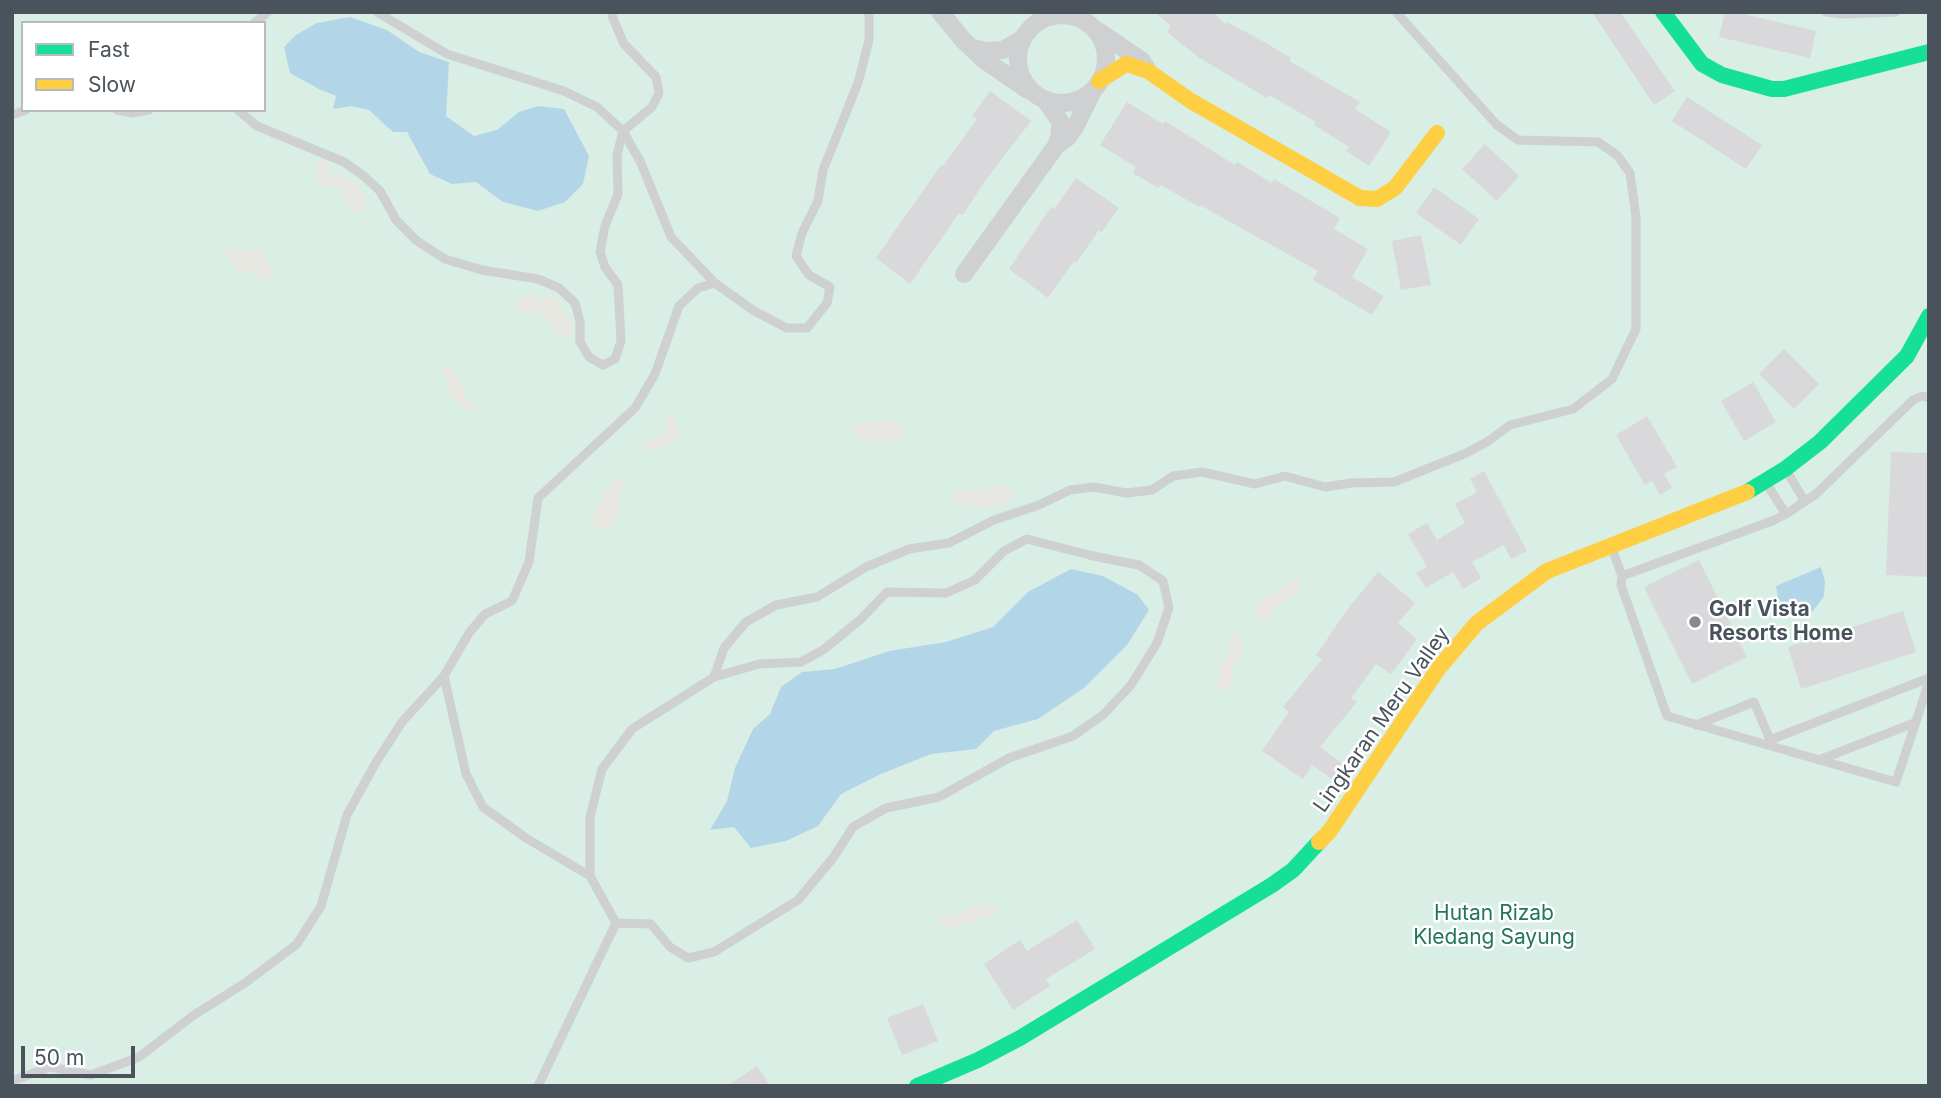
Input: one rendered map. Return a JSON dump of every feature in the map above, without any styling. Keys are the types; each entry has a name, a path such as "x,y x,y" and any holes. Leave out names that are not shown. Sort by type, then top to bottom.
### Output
{"street":[{"path":"940,12 983,59 1039,97 1066,103 1077,100 1126,64 1148,71 1191,101 1360,198 1377,199 1386,195 1437,133"},
{"path":"964,274 1056,146 1060,135 1060,121 1020,74 1018,51 1037,12"},
{"path":"1663,12 1695,58 1710,70 1772,89 1784,89 1929,52"},
{"path":"972,48 1003,50 1049,16 1073,14 1142,61 1148,71"},
{"path":"1056,146 1067,138 1075,127 1097,84 1106,58 1104,47 1092,27"},
{"name":"Lingkaran Meru Valley","path":"917,1086 978,1060 1020,1038 1293,870 1329,832 1438,669 1477,623 1547,571 1723,503 1785,469 1821,442 1907,356 1929,316"}],"lane":[{"path":"377,12 447,54 564,91 597,107 623,131 641,163 671,237 715,284 754,312 787,328 807,328 827,303 830,287 809,275 796,256 802,233 818,201 823,170 858,83 869,40 869,12"},
{"path":"240,112 257,126 344,162 365,176 380,191 396,220 417,241 445,259 482,270 538,279 558,288 575,303 580,322 580,342 589,357 603,365 615,359 621,341 618,285 605,267 600,252 605,226 618,194 617,155 623,131 652,107 659,93 656,77 624,44 612,12"},
{"path":"715,677 724,648 746,622 776,605 817,597 866,567 909,549 949,542 994,520 1039,505 1070,490 1094,486 1126,493 1152,490 1173,476 1202,472 1255,484 1285,476 1325,487 1351,483 1394,482 1464,454 1487,442 1510,425 1573,409 1612,379 1636,329 1636,217 1630,173 1617,155 1598,142 1518,140 1497,125 1396,12"},
{"path":"1826,12 1896,12"},
{"path":"12,1081 50,1067 91,1075 139,1058 194,1015 245,984 297,944 321,906 347,815 375,764 402,722 444,676 485,614 512,601 529,562 538,498 635,408 655,374 679,306 698,288 715,284"},
{"path":"1622,576 1786,514 1805,502 1913,400 1922,396 1929,398"},
{"path":"1785,469 1805,502"},
{"path":"1765,481 1786,514"},
{"path":"1027,538 1139,565 1163,581 1169,608 1157,643 1131,685 1103,715 1073,736 1009,758 939,797 886,808 853,827 833,858 798,900 713,952 688,958 670,947 651,924 616,923 590,876 590,817 602,769 632,729 715,677 760,664 802,662 832,643 860,620 887,592 946,593 975,580 1004,551 1027,538"},
{"path":"1610,545 1622,576 1621,585 1667,716 1769,743 1896,782 1929,680"},
{"path":"444,676 466,774 483,807 526,838 590,876"},
{"path":"1769,743 1929,680"},
{"path":"1696,725 1754,702 1769,743"},
{"path":"1819,760 1914,723"},
{"path":"538,1086 616,923"}],"green space":[{"name":"Hutan Rizab Kledang Sayung","path":"12,12 1929,12 1929,1086 12,1086"}],"sand":[{"path":"325,159 329,166 325,173 331,177 339,173 359,185 366,200 364,210 356,213 344,203 342,188 320,185 315,175 318,162"},
{"path":"230,246 245,252 253,249 262,251 275,275 271,281 258,278 251,271 237,270 223,252"},
{"path":"530,295 542,300 553,296 560,301 562,311 572,320 573,332 566,338 556,334 550,322 539,312 524,313 516,308 519,298"},
{"path":"450,367 463,385 465,397 478,412 470,412 449,395 448,381 441,369"},
{"path":"671,414 681,429 680,437 653,451 642,447 645,442 667,433 665,416"},
{"path":"891,419 906,432 902,441 884,439 872,443 852,432 853,425"},
{"path":"621,478 624,483 615,523 606,529 594,527 591,518 602,503 602,497 613,481"},
{"path":"997,485 1008,487 1013,495 1009,503 990,505 983,509 954,502 951,498 954,492 981,490"},
{"path":"1301,576 1301,584 1289,600 1278,605 1270,617 1262,621 1255,616 1255,609 1263,599"},
{"path":"1235,631 1241,636 1243,656 1231,670 1233,682 1228,689 1221,692 1216,684 1219,663 1227,658 1230,637"},
{"path":"990,904 997,910 991,917 951,928 939,925 939,918 953,917 975,906"}],"water":[{"path":"350,17 387,30 419,52 449,62 446,116 474,136 497,130 519,112 538,106 564,109 589,156 583,184 565,202 538,211 503,202 476,182 452,184 430,174 407,132 393,132 369,110 351,106 333,109 336,96 290,73 284,47 296,35 317,23"},
{"path":"1821,567 1825,582 1824,596 1813,611 1801,615 1787,608 1778,599 1776,586"},
{"path":"1071,569 1103,576 1138,595 1149,610 1127,645 1084,688 1038,719 994,731 976,749 931,754 841,794 818,826 786,841 751,848 734,827 710,830 727,801 735,768 753,729 770,714 781,687 802,672 835,669 889,651 946,642 993,627 1028,592"}],"building":[{"path":"1154,12 1212,12 1226,24 1227,22 1266,43 1291,58 1289,61 1360,102 1355,109 1391,132 1369,166 1346,151 1349,147 1314,125 1316,122 1269,95 1267,98 1198,57 1167,32 1171,26"},
{"path":"1592,12 1620,12 1675,91 1654,105"},
{"path":"1725,12 1816,31 1810,58 1719,37"},
{"path":"990,91 1031,121 985,181 963,215 959,213 910,284 876,258 977,119 972,116"},
{"path":"1687,97 1762,145 1746,169 1672,121"},
{"path":"1127,102 1163,124 1165,121 1235,165 1237,162 1272,183 1274,179 1340,218 1334,229 1368,249 1352,277 1384,296 1372,315 1313,280 1318,271 1200,205 1199,207 1161,185 1158,188 1133,173 1136,167 1100,145"},
{"path":"1485,144 1519,176 1497,201 1462,169"},
{"path":"1076,178 1119,208 1102,232 1099,230 1076,263 1074,261 1048,298 1009,269 1051,207 1054,209"},
{"path":"1434,187 1479,219 1461,245 1416,213"},
{"path":"1421,235 1431,285 1401,290 1392,241"},
{"path":"1784,349 1819,384 1794,409 1759,374"},
{"path":"1753,382 1776,422 1744,441 1721,401"},
{"path":"1647,416 1677,467 1664,474 1672,488 1660,495 1652,481 1645,485 1616,435"},
{"name":"Golf Vista Resorts Home","path":"1891,452 1929,453 1929,577 1886,575"},
{"path":"1484,471 1527,551 1511,559 1504,545 1472,562 1481,578 1463,589 1453,572 1426,588 1416,573 1427,567 1408,534 1427,523 1437,540 1465,523 1455,504 1477,492 1470,479"},
{"name":"Golf Vista Resorts Home","path":"1699,560 1747,657 1692,684 1644,587"},
{"path":"1378,572 1415,603 1398,623 1417,639 1391,674 1376,664 1351,698 1357,702 1320,747 1342,763 1332,779 1312,765 1303,779 1262,751 1289,712 1283,707 1322,659 1316,655"},
{"name":"Golf Vista Resorts Home","path":"1903,611 1916,652 1801,689 1788,647"},
{"path":"1077,920 1095,949 1046,979 1050,986 1013,1010 984,964 1020,940 1027,951"},
{"path":"923,1004 938,1041 902,1055 887,1018"},
{"path":"757,1066 770,1086 727,1086"}],"traffic: fast":[{"path":"1663,12 1702,64 1722,75 1772,89 1784,89 1929,52"},
{"path":"1747,492 1785,469 1820,442 1907,356 1929,316"},
{"path":"917,1086 978,1060 1020,1038 1272,885 1293,870 1319,842"}],"traffic: slow":[{"path":"1099,81 1126,64 1148,71 1191,101 1360,198 1377,199 1395,188 1437,133"},
{"path":"1319,842 1329,832 1438,669 1477,623 1547,571 1747,492"}],"place":[{"name":"Golf Vista Resorts Home","path":"1695,622"}]}
